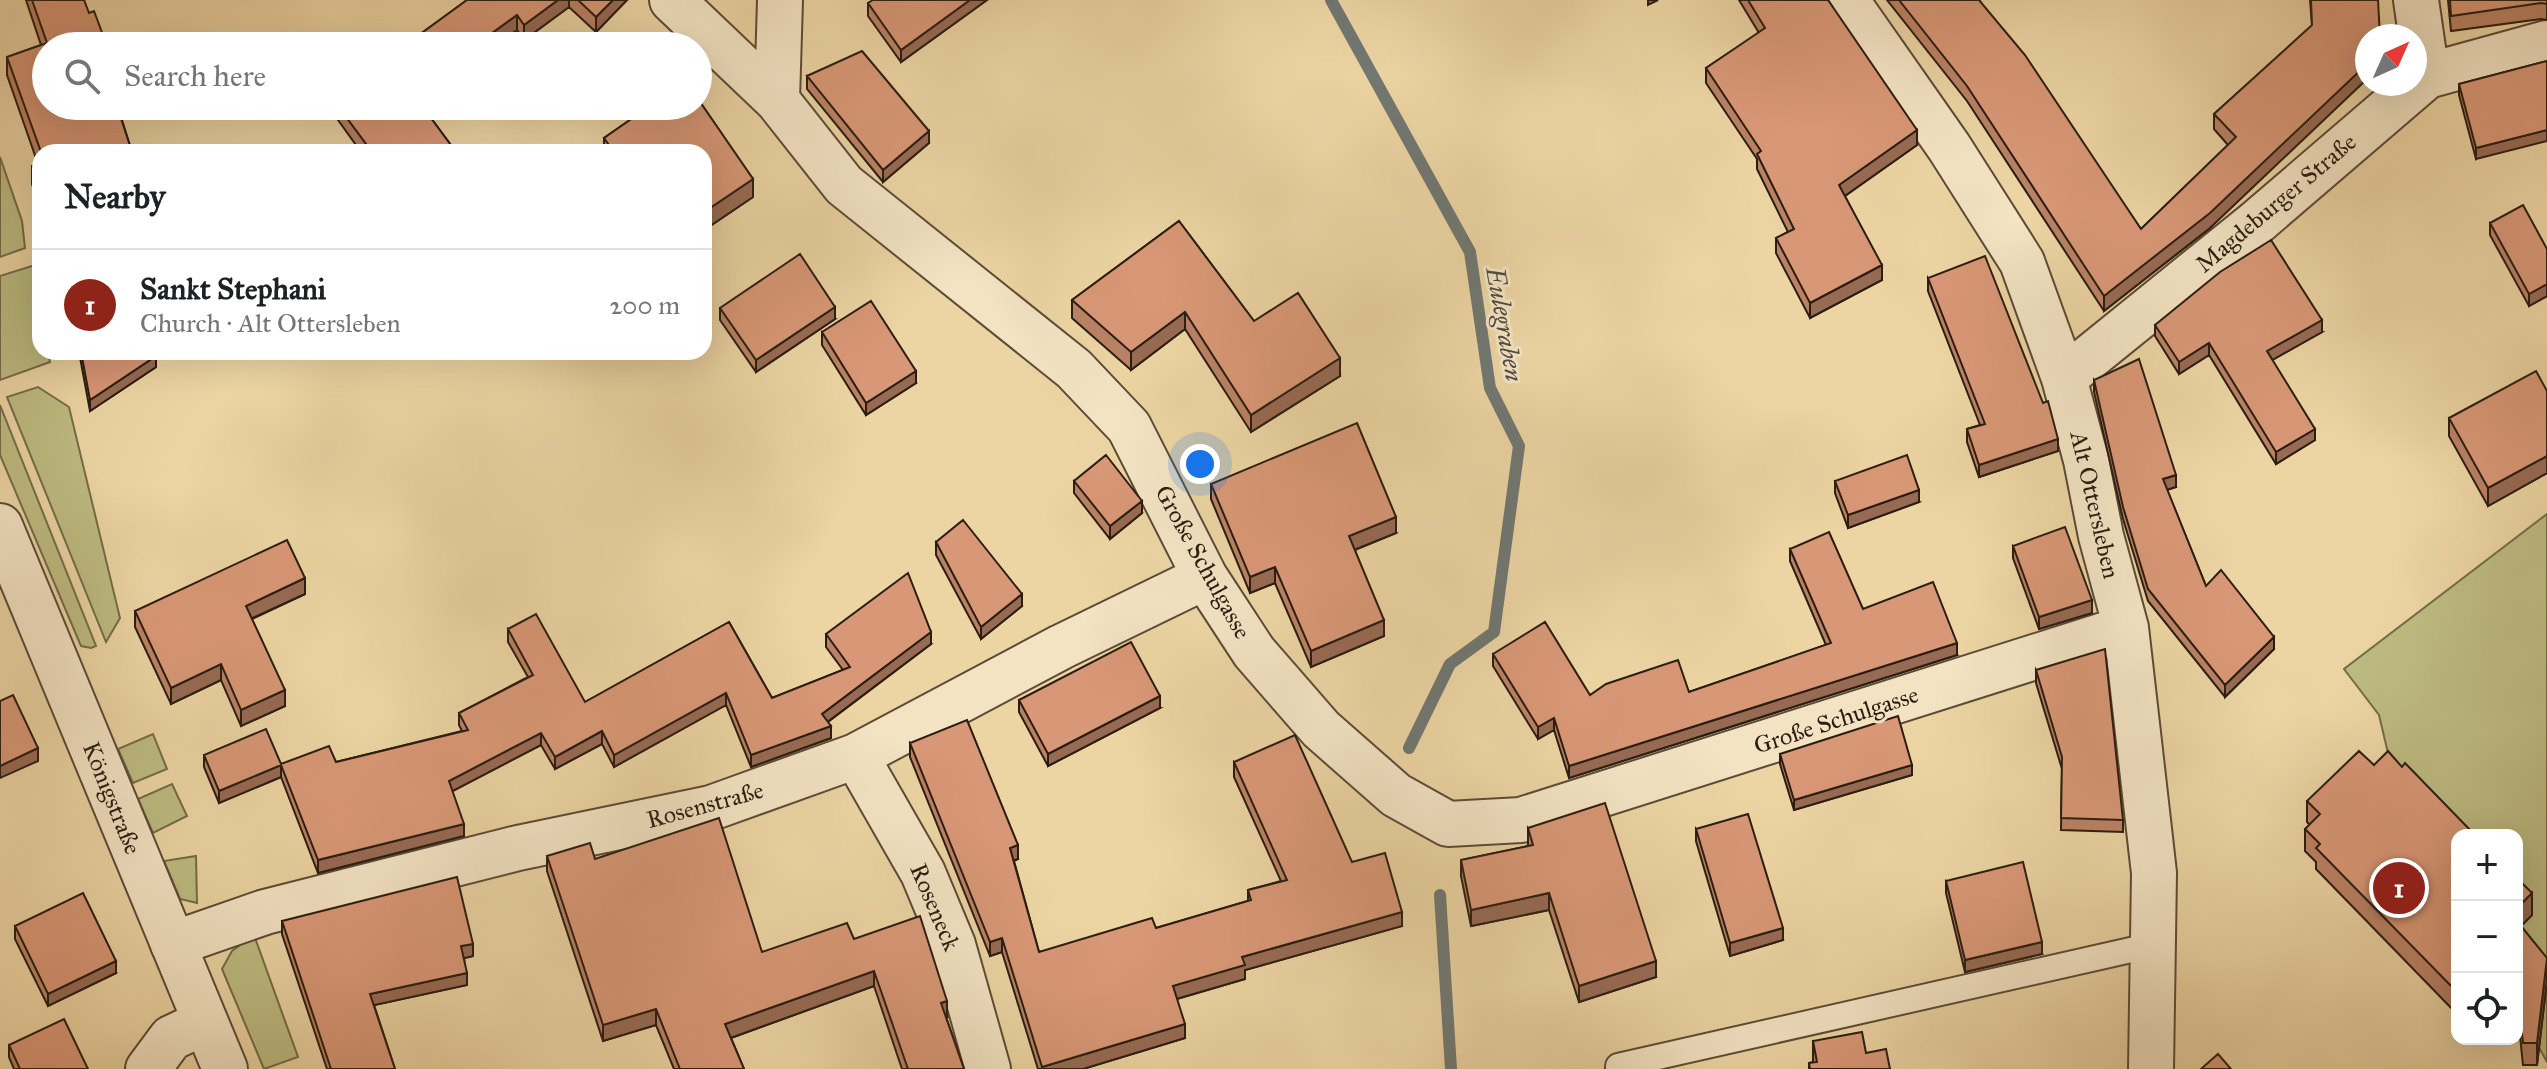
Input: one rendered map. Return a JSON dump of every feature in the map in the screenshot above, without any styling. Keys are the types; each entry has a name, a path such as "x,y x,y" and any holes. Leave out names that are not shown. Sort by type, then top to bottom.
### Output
{"street":[{"name":"Große Schulgasse","path":"672,0 706,32"},
{"path":"777,100 780,0"},
{"name":"Alt Ottersleben","path":"1846,0 1949,147 2022,262 2064,378 2126,628 2154,873 2151,1069"},
{"path":"2416,0 2419,24"},
{"name":"Große Schulgasse","path":"712,38 777,100 844,185 1074,369 1129,427 1205,577 1254,652 1321,729 1396,795 1448,824 1521,820 2126,628"},
{"path":"2427,76 2547,43"},
{"name":"Magdeburger Straße","path":"2064,378 2257,222 2404,96"},
{"name":"Königstraße","path":"0,526 11,584 173,944 225,1069"},
{"name":"Rosenstraße","path":"173,944 265,912 518,848 711,808 856,756 1061,647 1205,577"},
{"name":"Roseneck","path":"856,756 923,873 953,945 988,1069"},
{"path":"148,1069 171,1038 205,1022"}],"lane":[{"path":"1618,1069 1618,1066 2153,945"}],"shaded area":[{"path":"0,157 22,221 25,248 0,257"},
{"path":"32,266 32,360 50,362 0,380 0,276"},
{"path":"38,387 69,407 120,618 106,642 7,397"},
{"path":"0,405 96,646 91,648 81,646 0,455"},
{"path":"2547,514 2547,1062 2525,1022 2536,1005 2544,1005 2545,999 2523,931 2523,829 2451,829 2392,770 2379,715 2344,669"},
{"path":"153,734 167,769 133,783 118,749"},
{"path":"172,784 187,816 153,833 138,799"},
{"path":"196,856 197,903 180,899 164,861"},
{"path":"254,935 298,1057 264,1069 222,969 232,951"}],"building":[{"path":"32,0 84,0 89,13 94,11 102,32 43,32"},
{"path":"467,0 558,0 524,25 517,15 493,32 423,32"},
{"path":"578,0 613,0 596,17"},
{"path":"873,0 970,0 901,50 868,3"},
{"path":"1748,0 1828,0 1917,130 1839,185 1882,265 1810,303 1776,238 1794,229 1757,154 1761,151 1706,68 1765,28"},
{"path":"1899,0 1979,0 2025,55 2141,229 2236,137 2214,114 2312,25 2311,0 2378,0 2379,24 2355,24 2355,75 2210,213 2104,296 1967,86"},
{"path":"2450,0 2547,0 2547,4 2451,16"},
{"path":"32,48 32,120 122,120 129,144 38,144 7,57"},
{"path":"862,51 929,131 883,170 807,76"},
{"path":"2547,61 2547,130 2476,148 2459,84"},
{"path":"712,119 753,179 712,207 712,144 608,144 604,138 630,120"},
{"path":"348,120 432,120 450,144 366,144"},
{"path":"2523,205 2547,249 2547,284 2529,294 2490,223"},
{"path":"1179,221 1254,321 1298,293 1340,358 1251,415 1185,312 1131,352 1072,300"},
{"path":"2271,240 2322,320 2267,351 2315,429 2276,452 2209,343 2179,362 2155,325 2220,272"},
{"path":"800,254 835,307 756,360 720,308"},
{"path":"1985,256 2043,403 2048,401 2058,439 1979,465 1967,429 1985,424 1928,278"},
{"path":"871,301 916,371 866,403 822,332"},
{"path":"2139,359 2176,475 2163,479 2206,586 2221,570 2274,637 2225,685 2148,589 2123,507 2094,380"},
{"path":"82,360 150,360 90,400"},
{"path":"2536,371 2547,391 2547,456 2488,488 2449,418"},
{"path":"1357,423 1396,517 1349,536 1384,620 1311,651 1275,567 1250,577 1211,484"},
{"path":"1106,455 1142,501 1110,526 1074,481"},
{"path":"1907,455 1919,490 1848,515 1835,481"},
{"path":"963,520 1022,594 981,627 936,542"},
{"path":"2065,527 2092,600 2039,617 2013,546"},
{"path":"1829,532 1863,609 1933,582 1957,643 1569,766 1554,718 1538,727 1493,654 1545,622 1590,695 1606,684 1678,660 1689,692 1831,643 1790,549"},
{"path":"287,540 305,578 246,606 285,690 241,710 221,664 171,688 135,611"},
{"path":"908,573 931,632 822,714 831,726 751,755 726,693 614,755 602,731 555,757 541,733 449,781 464,824 318,860 281,765 219,791 204,755 266,729 281,764 329,746 336,762 468,730 459,713 533,675 508,629 536,614 585,702 729,622 772,698 850,667 826,634"},
{"path":"1131,642 1160,696 1048,754 1019,700"},
{"path":"2105,649 2123,820 2061,818 2062,757 2036,670"},
{"path":"13,695 38,748 0,766 0,701"},
{"path":"1898,716 1912,765 1794,800 1780,754"},
{"path":"967,720 1018,845 1010,848 1039,952 1152,918 1156,928 1251,900 1248,890 1287,880 1234,762 1295,735 1352,862 1385,853 1402,912 1242,957 1245,965 1173,986 1185,1024 1042,1067 1002,938 990,942 910,743"},
{"path":"2359,751 2374,765 2388,751 2402,767 2405,763 2469,829 2451,829 2451,986 2316,848 2320,844 2305,829 2320,814 2307,801"},
{"path":"1605,803 1656,961 1579,986 1549,893 1471,910 1461,860 1533,845 1528,828"},
{"path":"1748,814 1783,928 1730,943 1696,829"},
{"path":"719,818 762,952 847,923 854,939 920,916 947,1001 941,1003 964,1069 908,1069 874,971 725,1024 744,1069 680,1069 656,1009 603,1025 547,856 590,843 595,859"},
{"path":"2023,862 2042,942 1965,960 1946,881"},
{"path":"457,877 473,944 461,946 467,973 370,994 395,1069 331,1069 282,921"},
{"path":"2523,884 2532,893 2523,902"},
{"path":"83,893 116,961 48,994 15,926"},
{"path":"2523,928 2547,958 2537,1043 2523,1043"},
{"path":"64,1019 88,1069 20,1069 9,1045"},
{"path":"1862,1032 1866,1053 1886,1049 1890,1069 1810,1069 1809,1063 1817,1062 1813,1041"},
{"path":"2218,1054 2231,1069 2201,1069"}],"waterway":[{"name":"Eulegraben","path":"1331,0 1470,252 1490,388 1519,446 1494,632 1450,664 1409,748"},
{"name":"Eulegraben","path":"1440,895 1451,1069"}],"place":[{"name":"Sankt Stephani","path":"2399,888"}]}
